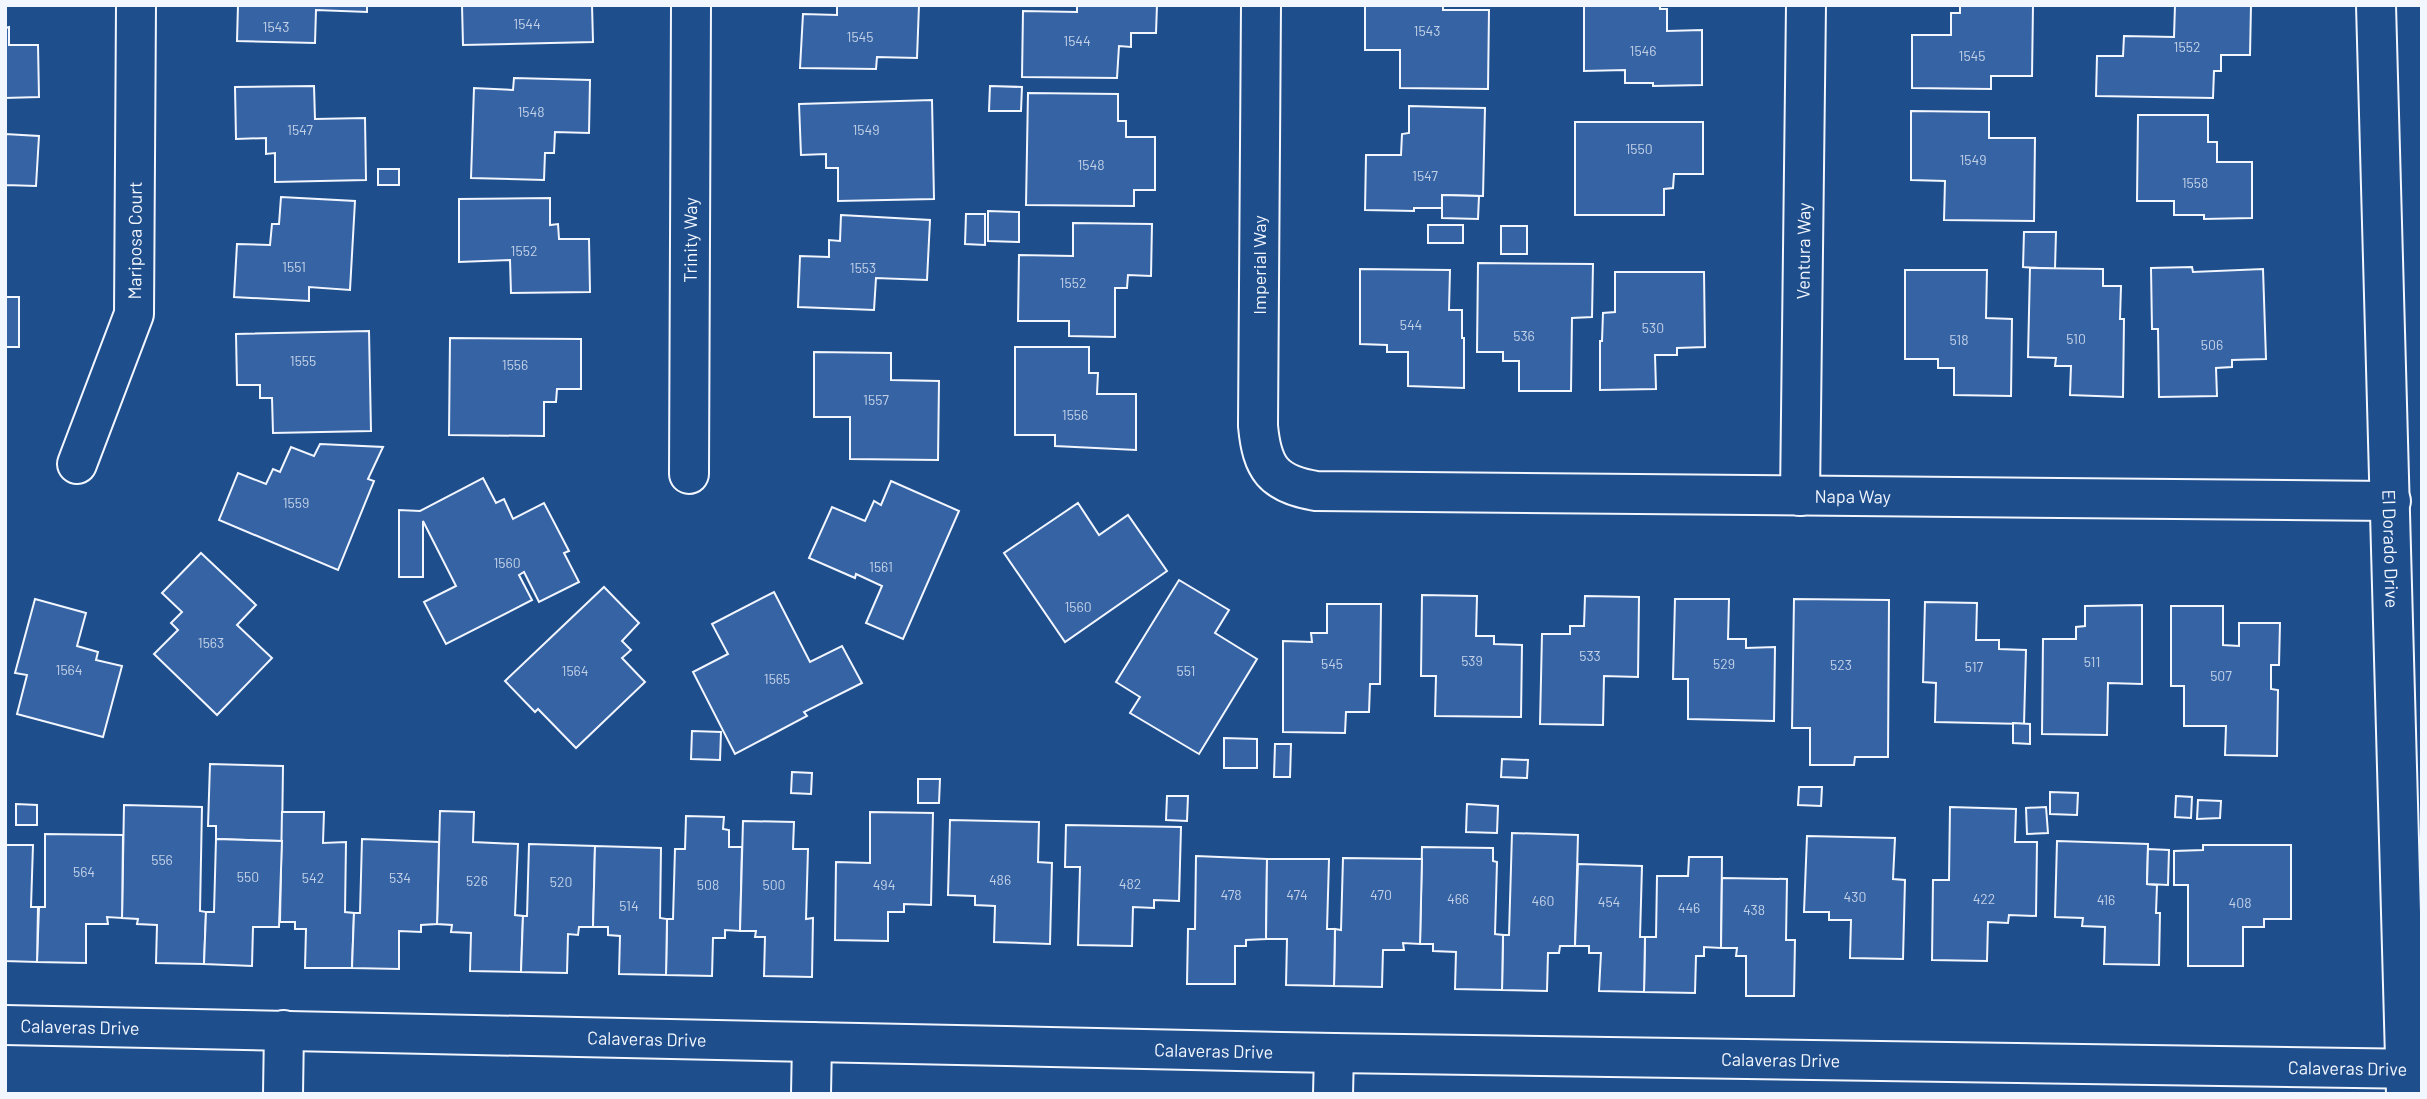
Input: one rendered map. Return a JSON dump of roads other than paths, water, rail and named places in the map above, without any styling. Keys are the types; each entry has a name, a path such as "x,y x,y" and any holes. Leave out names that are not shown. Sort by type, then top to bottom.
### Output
{"street":[{"name":"Mariposa Court","path":"78,464 134,314 136,5"},
{"name":"Trinity Way","path":"689,474 691,5"},
{"name":"Imperial Way","path":"1261,5 1259,435 1264,458 1271,472 1297,488 1316,491"},
{"name":"Ventura Way","path":"1800,496 1806,5"},
{"name":"El Dorado Drive","path":"2376,5 2383,295 2411,1077"},
{"name":"Napa Way","path":"1316,491 2391,501"},
{"name":"Calaveras Drive","path":"5,1025 1335,1053 1855,1078 2411,1077"},
{"path":"283,1094 284,1030"},
{"path":"811,1094 812,1042"},
{"path":"1333,1094 1335,1053"}]}
